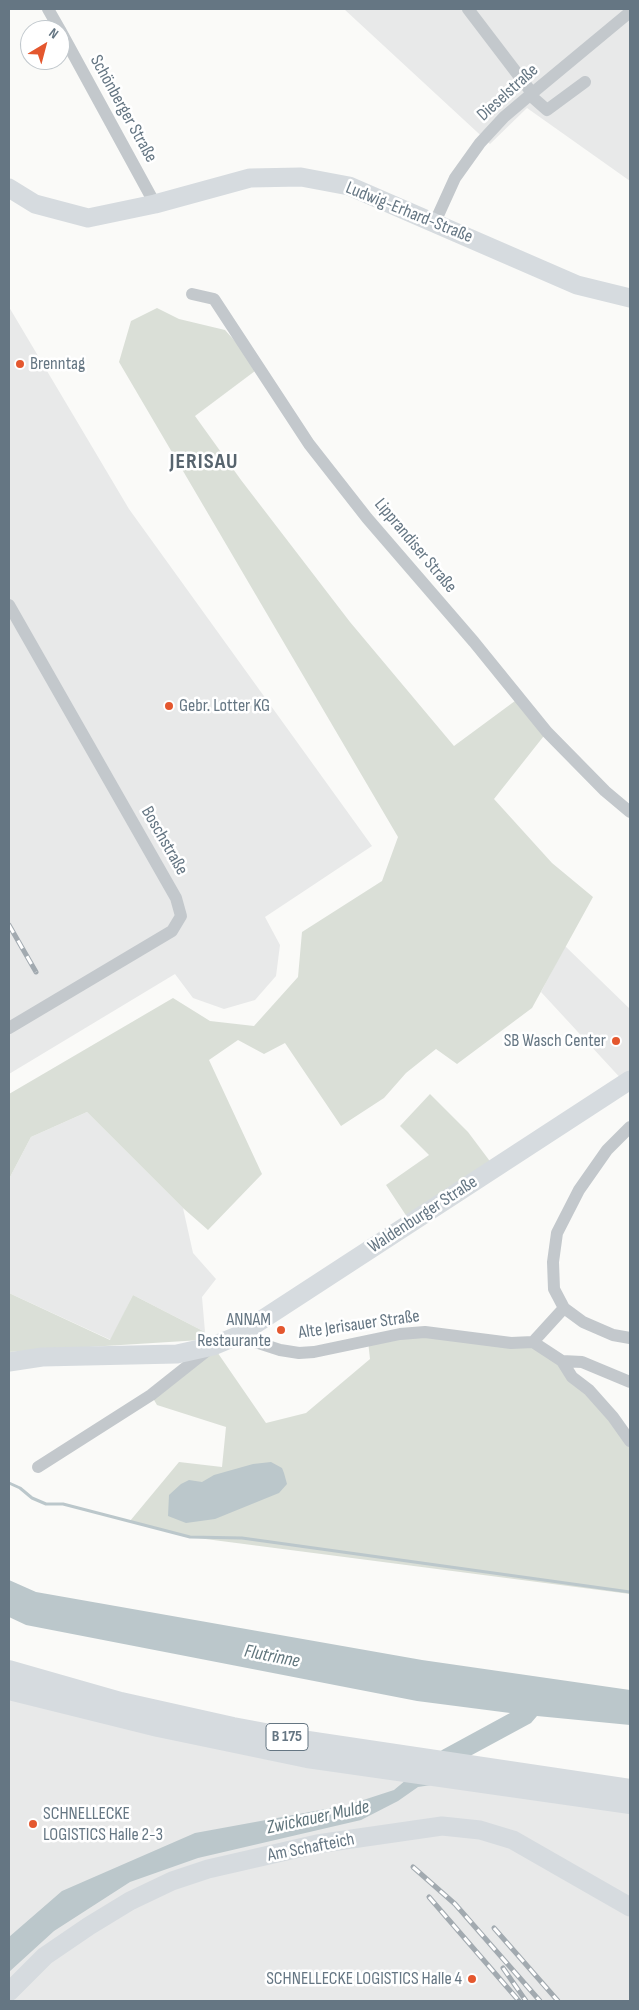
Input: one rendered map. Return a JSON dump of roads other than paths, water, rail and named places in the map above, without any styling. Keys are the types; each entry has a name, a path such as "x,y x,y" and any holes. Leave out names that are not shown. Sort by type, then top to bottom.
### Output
{"main road":[{"name":"B 175","path":"9,1670 159,1712 308,1741 415,1757 458,1772 630,1804"},
{"name":"B 175","path":"9,1690 158,1727 279,1752 399,1771 458,1772 630,1789"}],"street":[{"name":"Schönberger Straße","path":"48,9 54,20"},
{"path":"468,9 531,94 547,110 585,82"},
{"name":"Dieselstraße","path":"435,222 455,178 480,143 504,117 630,12"},
{"name":"Schönberger Straße","path":"70,48 155,204"},
{"name":"Ludwig-Erhard-Straße","path":"9,188 35,204 88,218 155,204 250,178 301,178 349,186 577,285 630,298"},
{"name":"Lipprandiser Straße","path":"192,294 214,299 309,444 367,518 474,642 547,732 605,792 630,812"},
{"name":"Boschstraße","path":"9,605 176,898 181,916 172,931 9,1028"},
{"name":"Waldenburger Straße","path":"9,1362 42,1357 177,1354 213,1346 236,1336 630,1080"},
{"path":"630,1127 607,1150 579,1190 557,1233 553,1262 554,1289 564,1308 583,1322 613,1335 630,1338"},
{"path":"564,1308 532,1342 562,1361 572,1377 589,1390 630,1440"},
{"name":"Alte Jerisauer Straße","path":"236,1336 280,1350 299,1353 314,1352 400,1334 425,1332 511,1343 532,1342"},
{"name":"Waldenburger Straße","path":"38,1468 151,1395 213,1346"},
{"path":"562,1361 582,1362 630,1382"},
{"name":"Am Schafteich","path":"9,1992 45,1956 130,1901 172,1880 208,1869 317,1844 442,1826 480,1830 513,1840 630,1908"}],"water":[{"path":"271,1462 282,1468 287,1484 279,1493 215,1519 186,1523 168,1516 169,1495 181,1484 189,1480 202,1482 214,1475 253,1464"},
{"path":"9,1580 36,1592 422,1660 630,1690 630,1725 537,1716 531,1723 470,1756 431,1785 418,1787 398,1801 361,1820 198,1858 130,1882 54,1931 9,1972 9,1937 62,1891 195,1833 348,1805 394,1790 442,1750 510,1713 417,1701 26,1625 9,1617"}],"waterway":[{"path":"9,1483 20,1488 32,1498 46,1504 63,1504 190,1537 242,1538 630,1592"}],"railway":[{"path":"9,925 36,972"},
{"path":"413,1867 455,1904 540,2001"},
{"path":"429,1897 519,2001"},
{"path":"494,1928 558,2001"},
{"path":"503,1968 526,2001"}],"place":[{"name":"Brenntag","path":"20,364"},
{"name":"Gebr. Lotter KG","path":"169,706"},
{"name":"SB Wasch Center","path":"616,1041"},
{"name":"ANNAM Restaurante","path":"281,1330"},
{"name":"SCHNELLECKE LOGISTICS Halle 2-3","path":"33,1824"},
{"name":"SCHNELLECKE LOGISTICS Halle 4","path":"472,1979"}],"district":[{"name":"JERISAU","path":"204,462"}],"water label":[{"name":"Flutrinne","path":"272,1657"},
{"name":"Zwickauer Mulde","path":"318,1818"}]}
